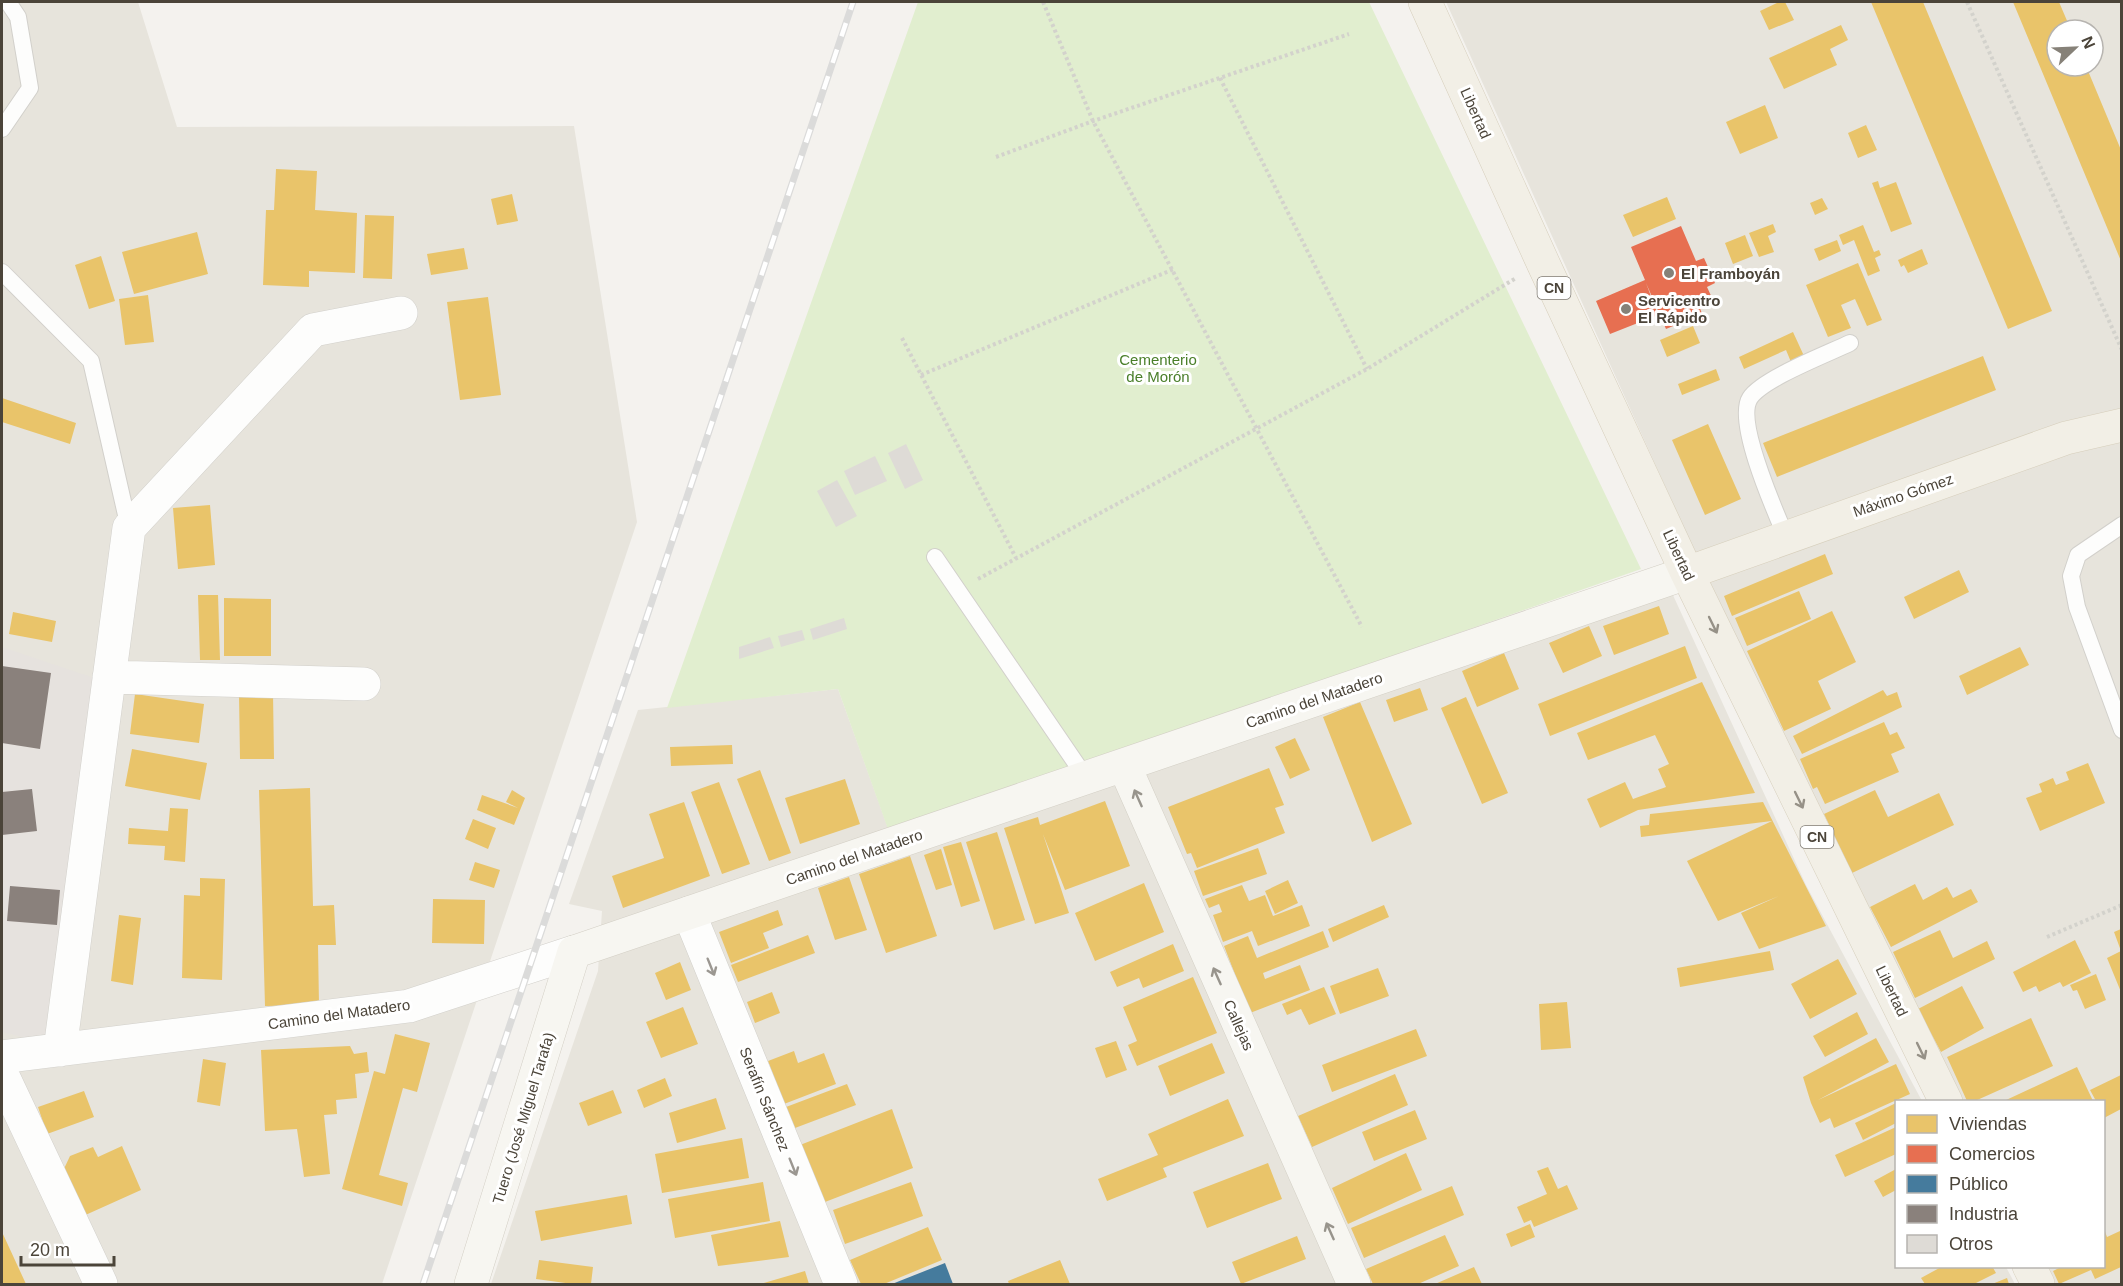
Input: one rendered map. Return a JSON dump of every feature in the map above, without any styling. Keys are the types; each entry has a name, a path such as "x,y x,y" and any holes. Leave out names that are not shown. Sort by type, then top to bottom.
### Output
{"main road":[{"name":"Libertad","path":"1425,2 1687,573 1946,1100"},
{"name":"Máximo Gómez","path":"1687,573 2066,438 2121,425"},
{"name":"Camino del Matadero","path":"574,952 1687,573"},
{"name":"Callejas","path":"1124,765 1354,1284"},
{"name":"Tuero (José Miguel Tarafa)","path":"471,1284 574,952"},
{"path":"2030,1268 2038,1284"}],"street":[{"path":"60,1050 129,528 313,330 401,313"},
{"path":"109,677 364,684"},
{"name":"Serafín Sánchez","path":"689,913 841,1284"},
{"name":"Camino del Matadero","path":"2,1057 409,1006 574,952"},
{"path":"2,1074 101,1284"}],"lane":[{"path":"2,129 30,88 18,18 8,2"},
{"path":"2,272 91,362 129,528"},
{"path":"1786,537 1758,467 1746,417 1749,399 1762,386 1850,343"},
{"path":"2121,525 2078,555 2071,576 2077,607 2121,730"},
{"path":"935,557 1086,778"}],"path":[{"path":"1043,2 1094,121 1362,627"},
{"path":"1967,2 2121,350"},
{"path":"996,157 1349,34"},
{"path":"1220,78 1367,369"},
{"path":"957,590 1367,369 1543,262"},
{"path":"921,375 1174,270"},
{"path":"902,338 1016,558"},
{"path":"2048,937 2121,905"}],"shaded area":[{"path":"2,2 138,2 177,127 574,126 637,522 382,1284 2,1284"},
{"path":"1446,2 2121,2 2121,1284 2047,1284 2039,1268 2105,1268 2105,1100 1957,1100 1714,594"},
{"path":"1672,593 1806,885 1921,1100 1895,1100 1895,1268 2007,1268 2015,1284 491,1284 598,971 602,911 569,904 638,710 838,689 889,831"},
{"path":"2,647 94,678 44,1042 2,1032"}],"green space":[{"name":"Cementerio de Morón","path":"918,2 1369,2 1641,569 889,832 838,689 667,708"}],"building: Viviendas":[{"path":"1779,2 1785,2 1794,20 1769,30 1760,11"},
{"path":"1871,2 1923,2 2052,311 2008,329"},
{"path":"2013,2 2059,2 2066,18 2045,18 2045,78 2091,78 2121,150 2121,261"},
{"path":"1841,25 1848,40 1830,49 1837,65 1784,89 1769,58"},
{"path":"1765,105 1778,138 1740,154 1726,122"},
{"path":"1866,125 1877,150 1858,158 1848,133"},
{"path":"276,169 317,171 315,210 357,213 355,273 309,271 309,287 263,285 266,210 274,210"},
{"path":"1878,181 1880,188 1896,182 1912,224 1891,232 1872,183"},
{"path":"512,194 518,221 497,225 491,199"},
{"path":"1667,197 1676,219 1633,237 1623,215"},
{"path":"1822,198 1828,209 1815,215 1810,203"},
{"path":"365,215 394,216 392,279 363,278"},
{"path":"1773,224 1776,232 1768,236 1774,252 1759,257 1749,233"},
{"path":"1863,225 1874,252 1879,250 1881,255 1875,258 1880,271 1868,276 1854,240 1843,245 1839,235"},
{"path":"197,232 208,274 134,294 122,252"},
{"path":"1745,235 1753,256 1733,264 1725,243"},
{"path":"1837,240 1841,251 1819,261 1814,249"},
{"path":"464,248 468,269 431,275 427,254"},
{"path":"1922,249 1928,264 1908,273 1904,265 1901,267 1898,260"},
{"path":"101,256 115,301 89,309 75,265"},
{"path":"1858,263 1882,320 1867,326 1855,299 1841,305 1851,328 1828,337 1806,285"},
{"path":"148,295 154,342 125,345 119,299"},
{"path":"488,297 501,395 460,400 447,302"},
{"path":"1693,326 1700,343 1667,357 1660,340"},
{"path":"1793,332 1804,356 1791,362 1786,350 1744,369 1739,357"},
{"path":"1983,356 1996,390 1777,477 1763,443"},
{"path":"1716,369 1720,380 1682,395 1678,384"},
{"path":"2,398 76,423 70,444 2,422"},
{"path":"1708,424 1741,499 1705,515 1672,440"},
{"path":"210,505 215,565 178,569 173,508"},
{"path":"1825,554 1833,574 1732,616 1724,596"},
{"path":"1959,570 1969,592 1914,619 1904,597"},
{"path":"1799,591 1811,619 1747,646 1735,618"},
{"path":"198,595 218,595 220,660 200,660"},
{"path":"224,598 271,599 271,656 224,656"},
{"path":"1659,606 1669,634 1614,655 1603,626"},
{"path":"1832,611 1856,662 1818,681 1831,709 1784,731 1747,651"},
{"path":"13,612 56,621 52,642 9,634"},
{"path":"1589,626 1602,656 1563,673 1549,643"},
{"path":"1685,646 1697,678 1550,736 1538,704"},
{"path":"2020,647 2029,665 1967,695 1959,676"},
{"path":"1504,653 1519,689 1477,707 1462,671"},
{"path":"1702,682 1755,793 1638,810 1600,828 1587,799 1625,782 1633,799 1666,787 1658,769 1669,764 1655,735 1588,760 1577,733"},
{"path":"1420,688 1428,710 1394,722 1386,700"},
{"path":"1883,690 1887,696 1897,692 1902,707 1802,754 1793,736"},
{"path":"273,693 274,759 240,759 239,694"},
{"path":"135,694 204,704 199,743 130,734"},
{"path":"1466,697 1508,793 1482,804 1441,708"},
{"path":"1360,702 1412,824 1372,842 1323,717"},
{"path":"1884,722 1890,735 1897,732 1905,748 1891,754 1899,772 1825,804 1817,787 1813,789 1800,759"},
{"path":"1295,738 1310,770 1290,779 1275,747"},
{"path":"732,745 733,764 671,766 670,747"},
{"path":"132,749 207,763 200,800 125,786"},
{"path":"2088,763 2105,803 2040,831 2026,798 2042,792 2039,784 2053,778 2056,785 2069,780 2066,772"},
{"path":"1269,768 1284,805 1275,808 1285,833 1197,868 1191,853 1187,854 1168,807"},
{"path":"760,770 791,853 769,861 737,779"},
{"path":"845,779 860,824 800,844 785,798"},
{"path":"719,782 750,864 722,874 691,792"},
{"path":"310,788 313,906 334,905 336,945 318,945 319,1005 265,1006 259,790"},
{"path":"512,790 525,798 514,825 477,810 482,795 518,808 506,802"},
{"path":"1875,790 1888,817 1939,793 1954,825 1852,873 1824,814"},
{"path":"1105,801 1130,866 1065,890 1043,834 1069,913 1035,924 1004,828 1038,817 1040,825"},
{"path":"684,802 710,876 623,908 612,876 664,858 649,814"},
{"path":"1763,802 1826,926 1759,949 1741,913 1779,896 1718,921 1687,861 1772,821 1641,837 1640,826 1649,825 1650,814"},
{"path":"170,808 188,809 185,862 164,860 165,846 128,844 129,828 168,831"},
{"path":"473,819 496,828 488,849 465,839"},
{"path":"997,832 1025,920 994,930 966,842"},
{"path":"961,842 980,901 961,907 943,847"},
{"path":"1258,848 1267,874 1203,896 1194,871"},
{"path":"941,849 952,885 936,890 924,855"},
{"path":"910,856 937,936 886,953 859,874"},
{"path":"475,862 500,870 494,888 469,880"},
{"path":"849,877 867,930 835,940 818,888"},
{"path":"200,878 225,879 222,980 182,978 184,895 200,896"},
{"path":"1288,880 1298,903 1275,914 1265,891"},
{"path":"1144,883 1164,932 1095,961 1075,913"},
{"path":"1915,884 1923,900 1947,887 1953,898 1971,889 1978,902 1891,947 1870,907"},
{"path":"1242,885 1249,901 1265,895 1273,916 1302,905 1310,926 1258,946 1252,931 1223,942 1213,915 1222,912 1219,904 1209,908 1205,899"},
{"path":"433,899 485,900 484,944 432,943"},
{"path":"1384,905 1389,917 1333,942 1328,929"},
{"path":"778,910 783,925 763,933 769,948 731,963 719,932"},
{"path":"119,915 141,918 133,985 111,981"},
{"path":"2121,929 2121,951 2114,932"},
{"path":"1940,930 1953,958 1987,941 1995,959 1915,998 1893,952"},
{"path":"1323,931 1329,947 1263,973 1265,979 1300,965 1310,990 1250,1013 1224,946 1248,936 1257,958"},
{"path":"808,935 815,953 738,982 731,965"},
{"path":"2075,940 2091,973 2063,987 2060,982 2039,992 2036,986 2023,992 2013,972"},
{"path":"1173,944 1184,971 1143,988 1139,978 1117,987 1110,972"},
{"path":"1770,951 1774,970 1680,987 1677,968"},
{"path":"2121,951 2121,992 2107,958"},
{"path":"1838,959 1857,994 1810,1019 1791,984"},
{"path":"680,962 691,990 666,1000 655,973"},
{"path":"1378,968 1389,996 1340,1014 1330,986"},
{"path":"2096,974 2106,1000 2085,1009 2077,990 2073,991 2070,985"},
{"path":"1193,977 1217,1033 1137,1066 1128,1045 1137,1041 1123,1007"},
{"path":"1962,986 1984,1028 1941,1052 1918,1009"},
{"path":"1324,987 1336,1014 1309,1025 1301,1009 1287,1015 1282,1004"},
{"path":"772,992 780,1013 755,1023 747,1002"},
{"path":"1567,1002 1571,1048 1541,1050 1539,1004"},
{"path":"683,1007 698,1044 661,1058 646,1022"},
{"path":"1857,1012 1868,1034 1825,1057 1813,1036"},
{"path":"2031,1018 2053,1066 1977,1100 1967,1100 1947,1057"},
{"path":"1416,1029 1427,1056 1332,1092 1322,1065"},
{"path":"395,1034 430,1043 417,1092 403,1088 379,1175 408,1183 402,1206 342,1189 374,1071 385,1074"},
{"path":"1876,1038 1889,1062 1818,1100 1896,1064 1910,1094 1834,1128 1830,1118 1820,1123 1803,1077"},
{"path":"1116,1041 1127,1070 1106,1078 1095,1048"},
{"path":"1212,1043 1225,1073 1170,1096 1158,1066"},
{"path":"350,1046 354,1054 367,1052 369,1072 355,1074 357,1098 336,1100 337,1114 324,1115 330,1174 304,1177 297,1129 265,1131 261,1050"},
{"path":"794,1051 798,1063 824,1053 836,1084 784,1104 768,1061"},
{"path":"203,1059 226,1063 220,1106 197,1102"},
{"path":"2077,1067 2093,1100 2006,1100"},
{"path":"1395,1074 1408,1105 1312,1147 1298,1116"},
{"path":"2121,1075 2121,1109 2105,1117 2105,1100 2095,1100 2090,1090"},
{"path":"665,1078 672,1096 644,1108 637,1090"},
{"path":"847,1084 856,1105 795,1128 786,1107"},
{"path":"613,1090 622,1113 588,1126 579,1103"},
{"path":"84,1091 94,1117 47,1134 38,1107"},
{"path":"716,1098 726,1129 677,1143 669,1113"},
{"path":"1228,1099 1244,1136 1163,1168 1167,1177 1107,1201 1098,1179 1158,1155 1148,1134"},
{"path":"1895,1103 1895,1124 1863,1140 1855,1123"},
{"path":"892,1109 913,1168 825,1202 800,1145"},
{"path":"1415,1110 1427,1139 1374,1161 1362,1132"},
{"path":"1895,1127 1895,1154 1845,1177 1835,1155"},
{"path":"742,1138 749,1178 662,1193 655,1154"},
{"path":"122,1146 141,1190 81,1217 62,1173 70,1156 93,1147 98,1157"},
{"path":"1406,1153 1422,1190 1348,1224 1332,1188"},
{"path":"1268,1163 1282,1199 1207,1228 1193,1192"},
{"path":"1548,1167 1558,1189 1567,1185 1578,1209 1534,1227 1531,1220 1524,1223 1517,1207 1547,1194 1537,1171"},
{"path":"1895,1170 1895,1191 1883,1197 1874,1181"},
{"path":"763,1182 770,1221 675,1238 668,1199"},
{"path":"911,1182 923,1216 845,1244 833,1210"},
{"path":"1452,1186 1464,1215 1364,1258 1351,1228"},
{"path":"627,1195 632,1224 541,1241 535,1211"},
{"path":"780,1221 789,1257 718,1266 711,1235"},
{"path":"1530,1224 1535,1237 1511,1247 1506,1234"},
{"path":"928,1227 942,1260 884,1284 861,1284 850,1260"},
{"path":"2120,1231 2121,1267 2095,1279 2091,1270 2059,1284 2053,1271 2059,1268 2105,1268 2105,1232 2107,1237"},
{"path":"2,1232 26,1284 2,1284"},
{"path":"1445,1235 1459,1266 1418,1284 1373,1284 1366,1269"},
{"path":"1297,1236 1306,1259 1241,1284 1232,1262"},
{"path":"539,1260 593,1267 591,1284 536,1279"},
{"path":"1060,1260 1070,1284 1009,1284 1008,1281"},
{"path":"1474,1267 1482,1284 1435,1284"},
{"path":"1939,1268 1993,1268 1996,1273 1974,1284 1925,1284 1921,1278"},
{"path":"805,1271 809,1284 760,1284"},
{"path":"2007,1278 2009,1284 1992,1284"}],"building: Comercios":[{"path":"1681,226 1696,261 1704,258 1715,283 1707,287 1713,300 1699,306 1705,321 1693,326 1690,319 1666,329 1646,283 1658,315 1610,334 1596,301 1645,280 1631,247"}],"building: Público":[{"path":"945,1263 953,1284 892,1284"}],"building: Industria":[{"path":"2,666 51,673 40,749 2,743"},
{"path":"32,789 37,831 2,835 2,792"},
{"path":"10,886 60,890 57,925 7,921"}],"building: Otros":[{"path":"906,444 923,480 905,489 888,453"},
{"path":"875,456 887,481 855,495 844,471"},
{"path":"837,480 857,516 836,527 817,491"},
{"path":"844,618 847,629 813,640 810,629"},
{"path":"802,630 805,640 781,647 778,636"},
{"path":"770,637 774,648 739,659 739,647"}],"railway":[{"path":"423,1284 853,2"}],"place":[{"name":"El Framboyán","path":"1669,273"},
{"name":"Servicentro El Rápido","path":"1626,309"}]}
